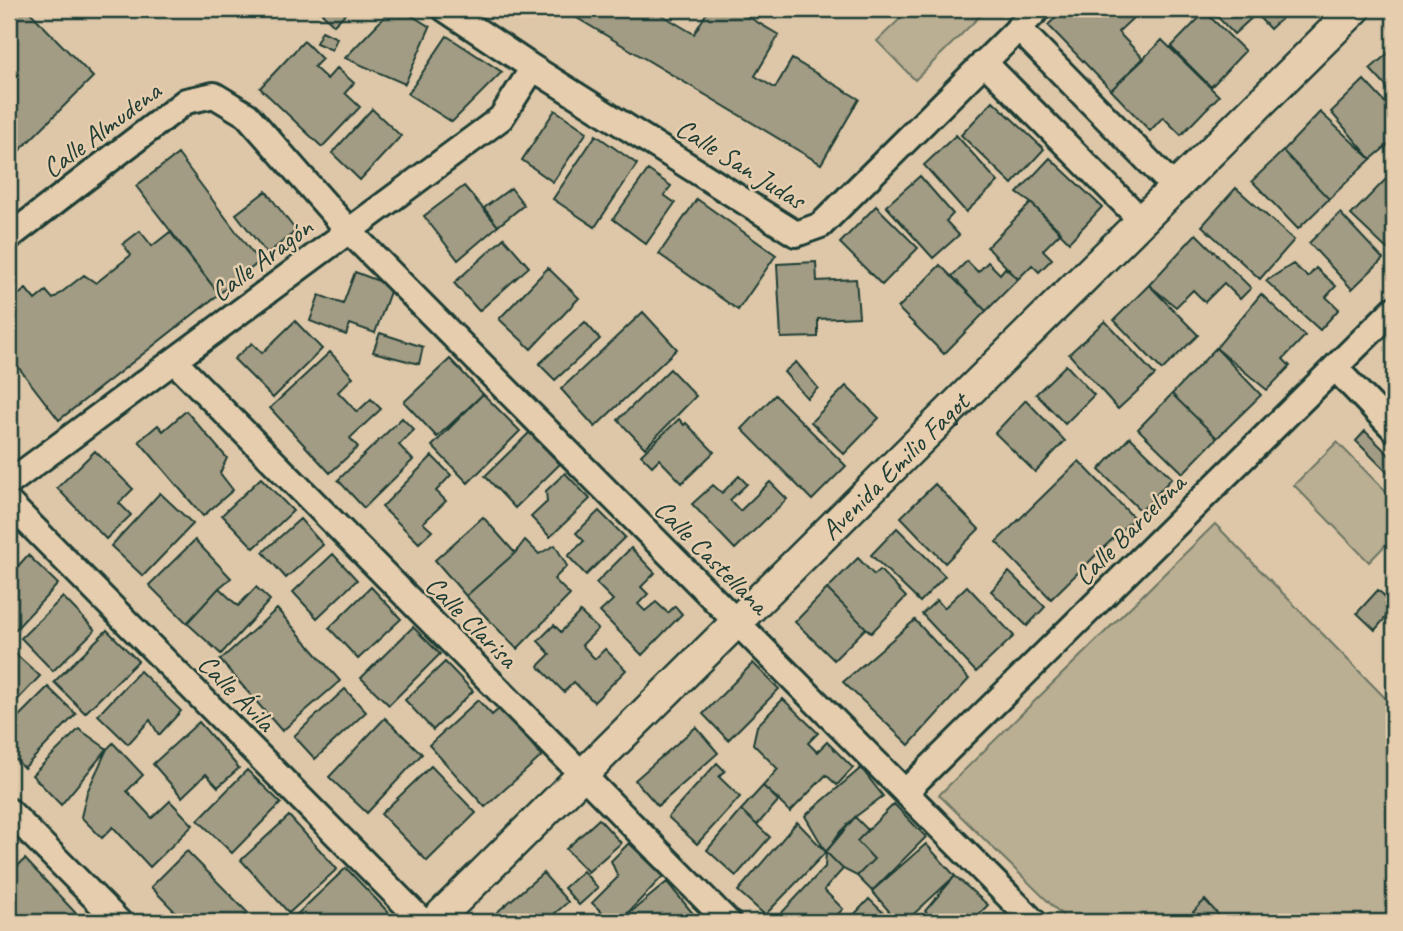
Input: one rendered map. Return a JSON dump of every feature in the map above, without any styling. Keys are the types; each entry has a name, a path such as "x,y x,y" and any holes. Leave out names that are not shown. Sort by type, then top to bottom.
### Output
{"street":[{"name":"Calle San Judas","path":"445,9 533,68 796,234 821,225 1038,9"},
{"name":"Avenida Emilio Fagot","path":"434,922 1355,9"},
{"path":"1018,28 1175,188"},
{"path":"984,62 1142,221"},
{"name":"Calle Aragón","path":"9,483 501,118 533,68"},
{"name":"Calle Almudena","path":"9,237 186,102 214,95 247,115 349,231"},
{"name":"Calle Castellana","path":"349,231 1034,922"},
{"name":"Calle Barcelona","path":"905,792 1394,309"},
{"name":"Calle Clarisa","path":"174,361 728,922"},
{"path":"1335,368 1394,429"},
{"name":"Calle Ávila","path":"9,503 423,922"},
{"path":"9,811 119,922"}],"shaded area":[{"path":"910,9 975,9 981,15 915,80 877,41"},
{"path":"1337,442 1394,500 1394,536 1369,562 1294,485"},
{"path":"1215,524 1394,707 1394,922 1069,922 939,795"}],"building":[{"path":"9,9 27,9 93,77 9,161"},
{"path":"318,9 350,9 334,25"},
{"path":"392,9 401,9 430,27 405,84 345,58"},
{"path":"562,9 666,9 662,15 694,34 709,9 735,9 779,35 755,76 775,88 792,59 859,99 821,164"},
{"path":"1064,9 1129,9 1136,15 1118,32 1144,59 1111,90 1048,25"},
{"path":"1210,9 1278,9 1284,16 1270,29 1256,14 1234,34"},
{"path":"1205,12 1245,51 1211,87 1171,47"},
{"path":"322,31 337,38 332,50 316,43"},
{"path":"447,36 502,72 452,122 408,94"},
{"path":"1162,40 1219,96 1181,135 1163,117 1150,131 1111,90"},
{"path":"304,41 322,59 314,67 327,79 337,68 354,83 345,93 360,107 322,147 260,88"},
{"path":"1394,48 1394,95 1370,69"},
{"path":"1364,80 1394,112 1394,140 1371,159 1331,112"},
{"path":"993,101 1044,149 1012,184 961,135"},
{"path":"372,109 401,136 360,180 332,153"},
{"path":"555,110 587,132 553,182 522,160"},
{"path":"1320,112 1371,159 1329,199 1283,151"},
{"path":"596,135 637,164 595,227 553,199"},
{"path":"956,135 998,182 966,212 924,165"},
{"path":"1283,151 1329,199 1298,229 1252,181"},
{"path":"178,154 259,262 219,294 136,186"},
{"path":"1050,158 1102,207 1069,242 1031,203 1017,193"},
{"path":"648,170 671,186 664,195 675,203 646,244 613,219"},
{"path":"1390,175 1394,180 1394,249 1391,253 1351,215"},
{"path":"920,176 953,214 946,221 959,235 933,258 886,206"},
{"path":"464,186 498,226 458,260 424,216"},
{"path":"511,188 524,205 498,226 484,208"},
{"path":"1236,188 1294,240 1260,279 1202,226"},
{"path":"266,191 296,231 267,254 236,214"},
{"path":"697,199 776,255 738,310 659,254"},
{"path":"1031,203 1061,232 1043,250 1052,259 1039,272 1032,265 1018,279 987,247"},
{"path":"876,206 918,248 882,285 840,243"},
{"path":"1340,213 1383,259 1352,289 1309,243"},
{"path":"140,231 152,246 170,232 219,294 59,420 9,355 9,302 26,289 35,300 46,291 53,299 84,275 96,283 131,255 123,244"},
{"path":"1196,234 1251,288 1240,299 1224,283 1205,302 1193,290 1176,307 1149,285"},
{"path":"504,238 529,267 479,311 454,283"},
{"path":"967,261 978,272 988,262 1000,274 1005,268 1018,279 986,311 952,276"},
{"path":"816,262 817,281 856,279 859,317 818,319 818,337 781,338 777,264"},
{"path":"1293,264 1308,277 1316,268 1336,286 1326,297 1339,309 1320,330 1266,281"},
{"path":"940,265 986,311 944,354 898,308"},
{"path":"548,268 579,298 531,349 499,319"},
{"path":"355,272 392,286 375,333 350,324 346,335 310,321 319,295 343,304"},
{"path":"1149,285 1198,335 1162,370 1114,320"},
{"path":"1261,294 1305,336 1283,359 1290,366 1267,390 1216,348"},
{"path":"643,312 677,349 595,427 561,389"},
{"path":"295,321 322,349 273,398 234,359 252,343 262,353"},
{"path":"1105,321 1155,375 1118,409 1069,354"},
{"path":"585,322 600,339 555,380 539,364"},
{"path":"380,333 423,347 419,364 373,352"},
{"path":"1216,348 1261,395 1217,438 1172,394"},
{"path":"330,352 353,377 338,392 357,412 371,399 381,409 350,438 358,447 330,473 270,408"},
{"path":"450,359 483,394 437,437 404,402"},
{"path":"796,362 818,388 807,398 784,372"},
{"path":"1066,365 1094,395 1065,424 1036,394"},
{"path":"670,369 696,396 645,448 618,420"},
{"path":"846,386 879,418 844,454 811,422"},
{"path":"483,394 520,431 468,483 432,446"},
{"path":"1172,394 1217,438 1183,473 1138,429"},
{"path":"775,395 846,466 812,500 742,429"},
{"path":"1026,400 1065,441 1035,472 995,433"},
{"path":"186,411 227,458 220,473 233,490 203,516 139,441 158,425 163,431"},
{"path":"402,418 414,430 399,445 413,460 364,508 338,480"},
{"path":"679,419 714,452 682,483 659,459 652,466 641,455"},
{"path":"1365,431 1394,460 1394,479 1356,441"},
{"path":"530,432 560,464 515,508 485,476"},
{"path":"1130,437 1172,478 1141,511 1099,470"},
{"path":"95,451 133,489 119,503 131,515 106,539 57,488"},
{"path":"432,456 451,475 436,491 446,501 423,523 432,531 419,543 382,507"},
{"path":"1079,461 1134,518 1051,599 996,542"},
{"path":"565,473 590,499 550,537 531,517 547,502 546,491"},
{"path":"739,476 747,484 730,500 740,511 770,482 787,499 735,549 692,504 713,485 722,493"},
{"path":"261,478 293,511 254,548 222,515"},
{"path":"935,484 979,529 945,563 901,517"},
{"path":"160,493 193,524 143,576 111,546"},
{"path":"599,511 625,537 586,575 568,556 584,541 576,533"},
{"path":"483,517 515,553 466,596 435,560"},
{"path":"300,519 323,545 286,578 263,552"},
{"path":"897,528 945,576 920,602 871,555"},
{"path":"195,540 231,578 187,623 149,585"},
{"path":"525,540 539,554 555,545 567,566 554,579 570,595 517,649 466,596 515,553"},
{"path":"631,548 655,573 641,587 648,594 638,604 645,611 656,602 668,613 675,606 682,614 642,655 600,612 613,600 596,583"},
{"path":"333,554 357,580 317,618 293,592"},
{"path":"28,555 58,584 15,630 9,623 9,576"},
{"path":"858,558 874,575 880,570 906,597 871,633 827,589"},
{"path":"1009,572 1045,607 1027,626 991,591"},
{"path":"967,586 1014,636 976,672 922,614 937,600 944,608"},
{"path":"256,587 270,600 221,654 187,623 219,588 238,606"},
{"path":"371,587 401,619 358,659 329,628"},
{"path":"827,589 866,628 834,660 795,622"},
{"path":"1378,590 1394,608 1375,630 1357,613"},
{"path":"63,597 95,630 53,671 21,638"},
{"path":"277,609 340,681 282,731 220,660"},
{"path":"580,612 598,629 582,645 595,659 605,649 626,670 594,702 574,682 564,692 538,666 550,654 538,641 554,625 561,632"},
{"path":"915,620 969,679 909,745 843,682"},
{"path":"413,627 440,654 389,705 361,678"},
{"path":"107,630 138,661 85,713 54,682"},
{"path":"9,650 40,676 9,709"},
{"path":"445,662 473,691 433,730 405,700"},
{"path":"753,663 779,689 728,740 703,714"},
{"path":"140,671 181,711 159,735 150,720 128,744 98,715"},
{"path":"48,687 76,714 24,768 9,753 9,726"},
{"path":"345,689 366,712 315,759 294,736"},
{"path":"783,699 818,733 808,743 817,752 827,742 853,768 837,785 826,775 790,812 763,786 778,769 753,744 757,726"},
{"path":"478,700 492,715 500,708 542,756 485,807 429,745"},
{"path":"385,718 422,754 367,813 329,777"},
{"path":"199,722 239,768 218,787 206,774 182,797 153,764"},
{"path":"696,727 718,753 658,806 635,780"},
{"path":"79,729 107,749 61,805 32,775"},
{"path":"113,743 143,775 127,791 152,818 170,801 193,825 150,867 113,827 102,838 81,817 87,792 107,749"},
{"path":"717,763 725,771 719,777 740,797 697,844 668,817"},
{"path":"431,766 476,813 427,861 381,814"},
{"path":"861,768 883,796 855,817 826,852 805,816"},
{"path":"247,770 281,803 232,853 198,820"},
{"path":"763,786 779,800 757,825 741,810"},
{"path":"894,804 926,837 872,891 857,876 874,859 857,841"},
{"path":"741,810 770,837 736,876 707,850"},
{"path":"289,816 337,869 289,913 241,860"},
{"path":"855,817 868,830 857,841 874,859 857,876 843,869 826,852"},
{"path":"599,819 621,843 588,872 566,849"},
{"path":"797,822 826,852 765,915 738,891"},
{"path":"629,843 663,876 619,922 612,922 592,903 618,877 611,861"},
{"path":"926,844 955,876 905,922 898,922 872,891"},
{"path":"187,851 248,913 238,922 185,922 151,887"},
{"path":"826,852 843,869 824,890 843,909 830,922 773,922 825,867"},
{"path":"25,859 84,922 16,922 9,914 9,874"},
{"path":"346,868 390,914 381,922 297,922 293,918"},
{"path":"583,871 598,888 579,905 564,888"},
{"path":"543,873 568,902 545,922 491,922 489,919"},
{"path":"955,876 988,905 971,922 936,922 925,911"},
{"path":"667,882 695,916 688,922 619,922"},
{"path":"869,899 893,922 847,922"},
{"path":"1205,900 1225,922 1202,922 1193,912"}]}
